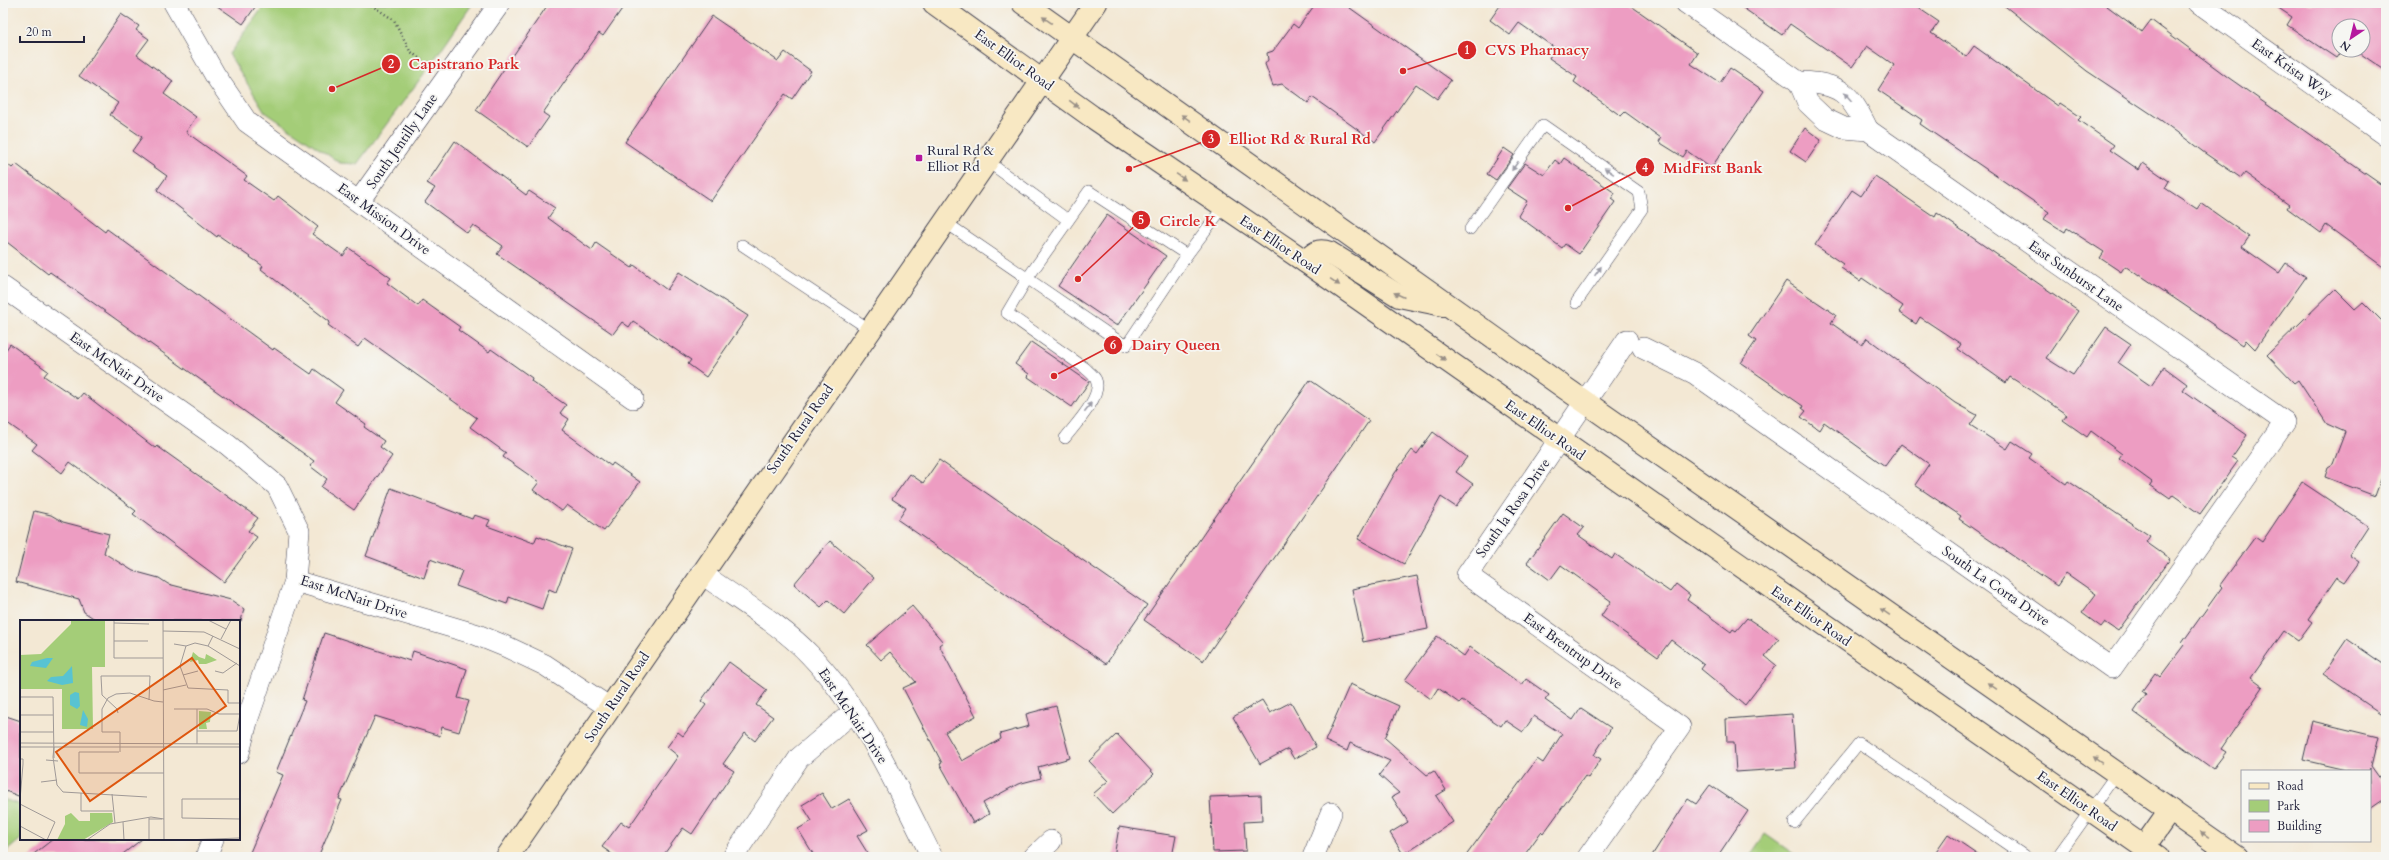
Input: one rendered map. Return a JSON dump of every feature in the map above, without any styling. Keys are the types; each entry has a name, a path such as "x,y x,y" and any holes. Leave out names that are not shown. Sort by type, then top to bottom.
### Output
{"main road":[{"name":"East Elliot Road","path":"934,3 1091,116 1306,262 2151,852"},
{"path":"1023,3 1586,403 2237,857"},
{"name":"South Rural Road","path":"507,857 869,329 945,222 1096,3"},
{"path":"1306,262 1314,252 1321,250 1330,253 1399,296 1450,306"},
{"path":"2151,852 2170,810"}],"street":[{"name":"East Mission Drive","path":"174,3 215,75 247,122 633,398"},
{"name":"South Jentilly Lane","path":"359,201 500,3"},
{"path":"1686,3 1799,82 1808,103 1825,119 1844,128 1868,130"},
{"name":"East Krista Way","path":"2199,3 2386,136"},
{"name":"East Sunburst Lane","path":"1799,82 1822,83 1842,91 1857,107 1868,130 2285,422"},
{"name":"East McNair Drive","path":"3,287 228,445 278,486 298,531 295,581 475,634 507,646 545,665 610,708"},
{"name":"South La Corta Drive","path":"1635,344 1694,373 2112,668 2285,422"},
{"name":"South la Rosa Drive","path":"1467,575 1586,403 1635,344"},
{"name":"East McNair Drive","path":"701,573 764,618 810,654 836,686 883,758 932,857"},
{"name":"East Brentrup Drive","path":"1467,575 1680,727 1588,857"},
{"path":"240,746 244,717 295,581"},
{"path":"733,857 799,758 853,712"},
{"path":"1313,857 1331,813"},
{"path":"206,857 213,840"},
{"path":"1034,857 1051,842"}],"lane":[{"path":"1470,229 1543,125 1639,192 1642,209 1576,303"},
{"path":"987,161 1068,220"},
{"path":"1065,438 1095,398 1098,388 1096,378 1086,368 1007,313 1027,278 1089,191 1187,255"},
{"path":"945,222 1126,346 1187,255 1224,206"},
{"path":"742,245 869,329"},
{"path":"1794,823 1859,742 2026,857"},
{"path":"2057,857 2117,773"}],"path":[{"path":"368,3 394,20 410,51 447,78"}],"green space":[{"path":"266,3 473,3 429,67 357,164 340,163 265,112 229,54"},
{"path":"3,799 20,805 20,840 3,854"},
{"path":"1765,834 1798,857 1749,857"}],"building":[{"path":"213,3 258,3 243,24"},
{"path":"549,3 626,3 603,36 599,33 543,113 549,117 528,147 476,110"},
{"path":"1316,3 1343,3 1451,80 1437,99 1416,84 1375,142 1312,97 1308,103 1282,84 1273,86 1265,64 1268,60 1267,53 1273,51 1293,24 1298,28"},
{"path":"1502,3 1627,3 1698,53 1691,64 1720,83 1730,68 1764,91 1711,168 1687,151 1683,157 1659,142 1661,138 1625,112 1621,116 1574,82 1577,77 1549,58 1555,48 1519,23 1510,35 1490,20"},
{"path":"1736,3 1911,3 1939,22 1931,33 1966,57 1974,46 2058,106 2060,103 2081,117 2078,120 2114,145 2110,150 2139,170 2143,163 2169,181 2165,188 2197,209 2201,203 2249,237 2242,247 2279,273 2286,263 2306,277 2255,349 2246,340 2243,345 2140,275 2139,276 2125,266 2121,272 2100,258 2104,252 2067,228 2065,232 2044,219 2049,212 1920,124 1922,120 1878,90 1894,65 1867,46 1852,67 1790,24 1782,35"},
{"path":"2001,3 2103,3 2142,32 2151,20 2229,78 2386,188 2386,269 2326,225 2321,233 2287,208 2289,205 2245,173 2241,178 2206,154 2162,121 2087,71"},
{"path":"2271,3 2386,3 2386,71 2367,58 2371,58 2371,18 2331,18 2331,55 2287,25 2292,17"},
{"path":"121,14 139,26 136,30 149,39 137,55 173,81 164,94 196,117 186,132 247,176 244,180 274,201 278,196 318,227 312,234 343,256 349,248 391,278 387,283 418,306 422,300 460,327 458,330 489,352 491,349 532,378 531,381 566,405 560,413 569,419 562,430 611,466 613,463 640,482 604,531 567,505 562,511 533,490 539,482 503,457 506,453 470,427 477,418 365,338 358,347 328,325 330,322 261,269 263,266 218,235 217,237 157,190 167,176 132,151 142,137 110,115 118,103 79,76"},
{"path":"712,16 778,61 785,52 811,71 792,99 785,94 711,201 625,142"},
{"path":"1805,128 1821,140 1806,162 1790,151"},
{"path":"455,141 526,195 529,191 555,208 548,218 592,250 596,243 632,268 634,265 667,290 679,272 748,316 706,377 688,364 691,360 633,321 629,327 622,322 613,334 497,254 503,246 473,225 467,233 425,202 435,188 427,183"},
{"path":"1504,148 1514,155 1496,180 1487,174"},
{"path":"1564,158 1615,193 1611,199 1615,202 1579,254 1565,244 1562,248 1518,216 1527,201 1507,188 1525,163 1544,175 1555,160 1560,164"},
{"path":"3,161 12,168 16,164 105,232 107,229 273,350 274,348 311,374 314,369 343,390 335,402 366,424 364,427 384,441 380,447 392,456 354,510 321,487 327,479 310,466 314,461 50,272 48,274 3,239"},
{"path":"1875,176 1935,217 1937,213 2078,311 2046,358 2073,375 2106,327 2131,344 2118,363 2151,386 2164,367 2187,384 2183,390 2247,435 2232,457 2238,461 2200,514 2173,495 2170,499 2150,485 2152,482 2119,458 2122,454 2091,431 2087,437 2063,420 2067,415 2034,392 2010,377 2006,383 1958,349 1961,344 1920,317 1916,324 1899,312 1903,306 1862,278 1860,281 1841,268 1843,264 1815,245 1852,190 1861,196"},
{"path":"1107,215 1166,256 1117,326 1058,286"},
{"path":"1786,281 1836,315 1831,323 1862,345 1867,338 1955,403 1977,415 1970,425 2007,449 2012,441 2032,454 2029,458 2066,484 2068,481 2150,536 2146,542 2170,559 2118,631 2105,622 2101,627 2082,613 2096,594 2066,573 2057,586 1959,519 1961,516 1915,485 1929,464 1901,444 1885,466 1824,422 1819,430 1801,417 1806,411 1802,408 1803,406 1741,363 1756,341 1749,336"},
{"path":"2335,289 2355,309 2363,302 2386,325 2386,466 2375,496 2325,477 2328,467 2333,464 2345,432 2327,424 2298,380 2294,383 2267,355"},
{"path":"1031,342 1089,382 1072,407 1028,377 1029,374 1015,364"},
{"path":"10,344 48,371 44,376 78,399 83,393 155,448 157,446 258,518 248,531 257,537 224,582 133,514 136,511 70,462 62,473 32,450 37,444 3,420 3,354"},
{"path":"1310,380 1369,421 1203,661 1144,620"},
{"path":"1433,432 1467,457 1456,472 1473,484 1456,507 1441,497 1404,564 1358,539 1395,473 1412,450 1417,454"},
{"path":"939,460 1147,605 1106,664 898,520 906,508 892,499 910,474 923,483"},
{"path":"2302,482 2368,526 2349,555 2359,562 2345,582 2337,577 2308,619 2312,622 2298,641 2284,631 2251,678 2263,687 2221,749 2226,752 2213,769 2134,712 2146,694 2142,691 2155,673 2160,677 2184,645 2182,643 2222,587 2220,585 2255,537 2262,542"},
{"path":"391,488 472,519 474,515 490,520 487,526 534,543 537,536 572,549 556,592 549,589 542,609 509,597 507,604 456,586 462,571 430,559 424,578 366,556"},
{"path":"34,511 51,515 63,522 109,534 104,553 133,571 159,578 168,584 231,600 244,609 241,621 96,620 84,612 79,599 16,582"},
{"path":"1563,513 1584,528 1578,535 1612,559 1615,554 1670,592 1676,584 1690,595 1687,600 1731,632 1733,629 1736,631 1747,618 1779,639 1765,656 1776,665 1745,705 1701,669 1704,665 1671,640 1658,657 1601,616 1611,601 1561,565 1550,580 1527,563"},
{"path":"830,541 874,578 844,614 828,600 821,607 794,584"},
{"path":"1417,576 1428,629 1363,642 1352,589"},
{"path":"912,606 943,642 939,645 976,716 945,732 962,761 1001,739 1000,734 1029,726 1026,714 1056,706 1070,758 1038,767 1041,778 1018,784 983,803 989,814 973,823 940,764 942,763 903,688 916,682 890,652 881,660 867,645"},
{"path":"324,633 410,661 413,651 467,669 458,698 469,701 459,732 442,727 440,736 375,716 339,799 342,800 318,857 248,857 283,775 276,772 305,701 302,700"},
{"path":"1437,636 1464,656 1470,647 1522,685 1526,679 1549,695 1545,700 1573,720 1581,708 1611,728 1594,755 1601,759 1588,778 1585,776 1543,834 1541,832 1523,857 1465,857 1537,759 1543,763 1562,734 1534,716 1523,732 1505,720 1501,726 1462,700 1459,703 1438,688 1431,699 1405,680"},
{"path":"2347,639 2386,666 2386,717 2323,674"},
{"path":"729,662 767,690 756,705 773,717 755,741 745,733 723,764 734,771 692,834 683,828 662,857 616,857 602,847 621,822 629,827 678,756 667,747 678,732 683,736 706,705 701,701"},
{"path":"1350,684 1399,706 1385,738 1427,775 1434,771 1446,790 1436,796 1453,822 1403,854 1390,833 1408,822 1392,797 1399,793 1379,775 1390,761 1350,743 1347,751 1325,741"},
{"path":"1262,700 1270,713 1291,702 1316,747 1294,759 1288,749 1260,764 1233,717"},
{"path":"1792,714 1796,768 1736,772 1734,742 1727,742 1726,719"},
{"path":"3,715 20,721 20,797 3,790"},
{"path":"2312,721 2378,737 2371,766 2386,787 2386,798 2371,808 2370,768 2369,770 2346,770 2303,760"},
{"path":"1117,734 1154,774 1112,814 1093,794 1108,781 1089,761"},
{"path":"1710,785 1748,811 1717,857 1651,857 1688,799 1696,804"},
{"path":"822,793 832,809 849,799 868,830 857,836 870,857 815,857 798,829 812,821 802,805"},
{"path":"1261,795 1262,821 1244,822 1246,851 1213,852 1210,797"},
{"path":"1119,827 1176,836 1172,857 1114,857"},
{"path":"1948,834 1982,857 1932,857"},
{"path":"52,840 141,840 119,857 30,857"}],"place":[{"name":"CVS Pharmacy","path":"1403,71"},
{"name":"Capistrano Park","path":"332,89"},
{"name":"Rural Rd & Elliot Rd","path":"919,158"},
{"name":"Elliot Rd & Rural Rd","path":"1129,169"},
{"name":"MidFirst Bank","path":"1568,208"},
{"name":"Circle K","path":"1078,279"},
{"name":"Dairy Queen","path":"1054,376"}]}
